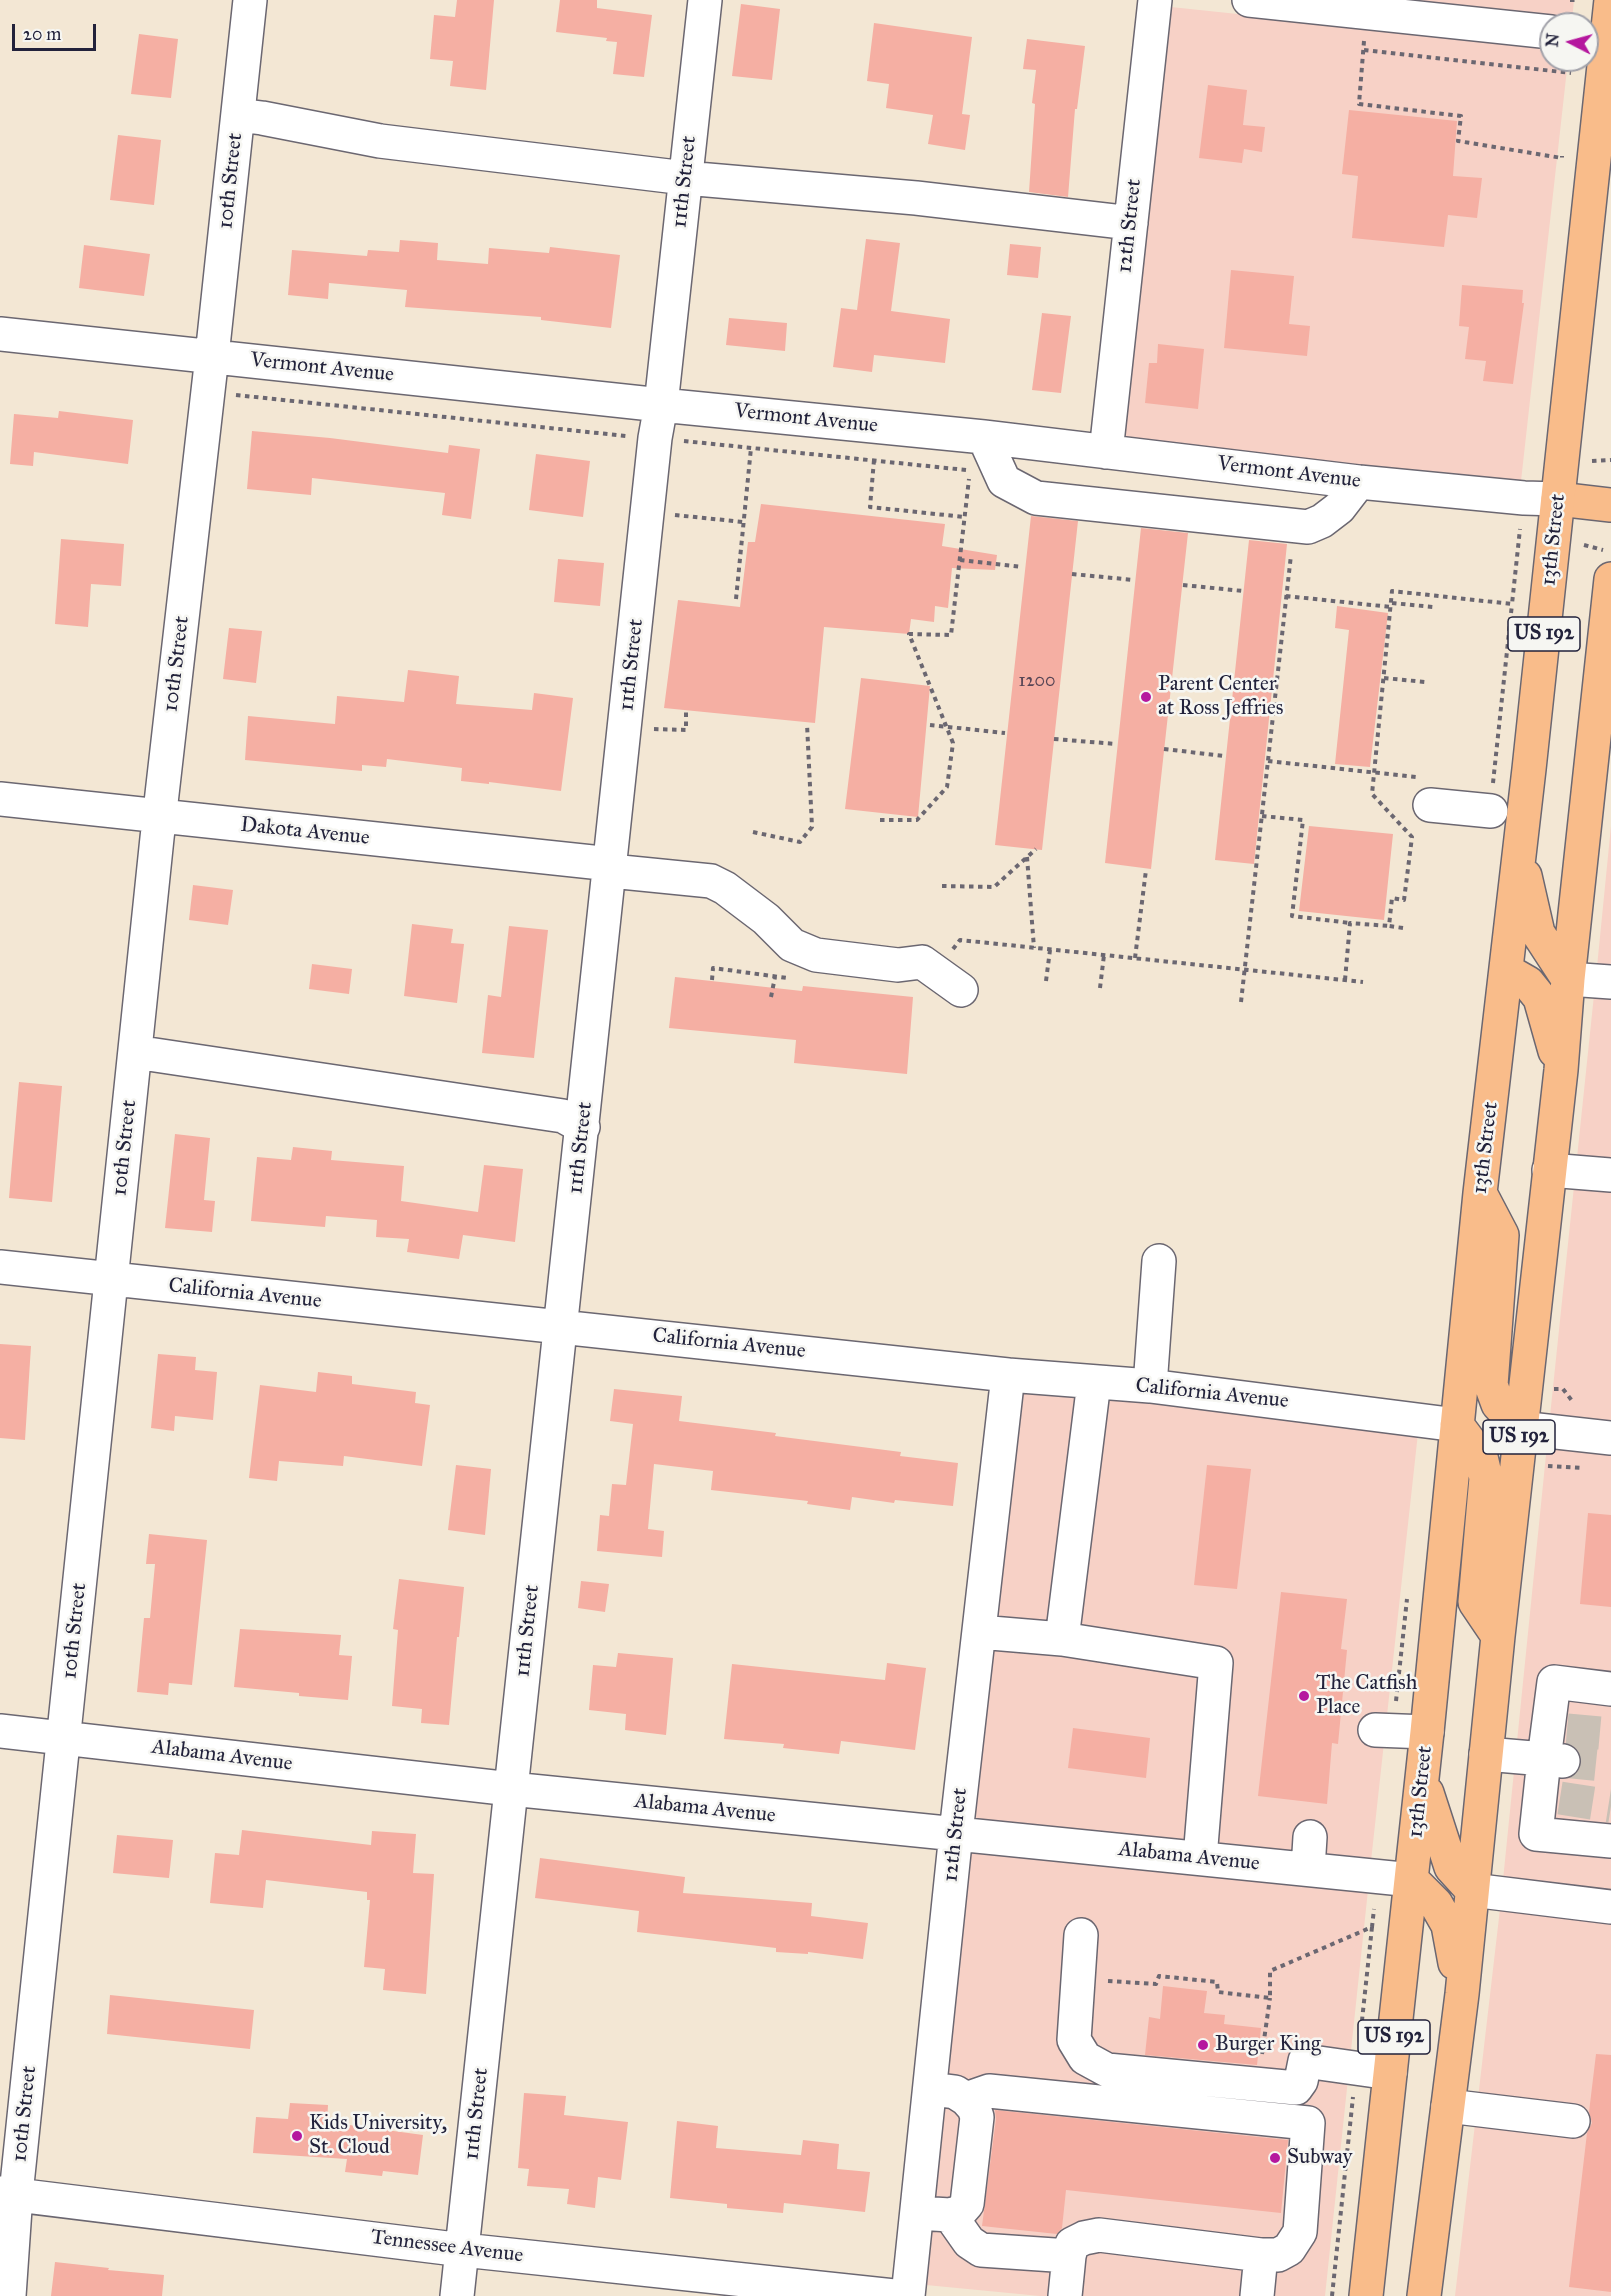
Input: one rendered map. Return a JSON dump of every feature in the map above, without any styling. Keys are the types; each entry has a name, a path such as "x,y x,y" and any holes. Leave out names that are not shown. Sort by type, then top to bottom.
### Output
{"main road":[{"name":"13th Street","path":"1599,32 1611,0"},
{"name":"13th Street","path":"1366,2296 1412,1880 1480,1193 1507,971 1558,499 1594,72"},
{"name":"Vermont Avenue","path":"1558,499 1611,505"},
{"name":"US 192","path":"1424,2296 1462,1994 1611,579"},
{"path":"1520,854 1538,933 1568,980"},
{"path":"1507,971 1528,983 1540,998 1561,1070"},
{"path":"1480,1193 1502,1235 1491,1385 1498,1404 1520,1428"},
{"path":"1457,1425 1481,1457 1486,1478 1475,1602 1498,1636"},
{"path":"1422,1777 1451,1867 1472,1890"},
{"path":"1412,1880 1436,1904 1448,1925 1462,1994"}],"street":[{"name":"10th Street","path":"9,2296 8,2193 64,1738 159,817 250,0"},
{"name":"11th Street","path":"457,2296 584,1127 655,438 661,405 705,0"},
{"name":"12th Street","path":"1106,452 1155,0"},
{"path":"1250,0 1298,2 1539,31"},
{"path":"238,115 380,141 685,178 916,198 1131,224"},
{"name":"Vermont Avenue","path":"0,334 661,405 984,437 1359,482 1524,498 1558,499"},
{"path":"984,437 1004,481 1036,498 1308,527 1322,521 1339,508 1359,482"},
{"path":"1425,791 1491,811"},
{"name":"Dakota Avenue","path":"0,799 711,881 725,888 766,919 792,945 816,955 898,965 922,962 949,982"},
{"path":"1568,980 1611,982"},
{"path":"135,1052 563,1116 584,1127"},
{"path":"1549,1170 1611,1175"},
{"path":"1150,1386 1159,1261"},
{"name":"California Avenue","path":"0,1267 1008,1375 1150,1386 1457,1425"},
{"name":"12th Street","path":"908,2296 930,2088 961,1924 956,1833 1008,1375"},
{"path":"1062,1639 1094,1382"},
{"path":"1520,1428 1611,1438"},
{"path":"979,1632 1062,1639 1216,1663 1200,1858"},
{"path":"1611,1689 1554,1682 1556,1745 1550,1797 1536,1834 1611,1841"},
{"path":"1375,1730 1427,1732"},
{"name":"Alabama Avenue","path":"0,1731 511,1789 1412,1880"},
{"path":"1486,1754 1556,1745"},
{"path":"1308,1869 1310,1837"},
{"path":"1472,1890 1611,1907"},
{"path":"1081,1935 1074,2040 1085,2058 1107,2070 1296,2088 1302,2081 1305,2061 1390,2073"},
{"path":"917,2213 950,2215 960,2212 967,2204 977,2117 966,2099 955,2092 930,2088"},
{"path":"966,2099 988,2091 1308,2123 1300,2232 1289,2249 1278,2254 1262,2255 1099,2235 1084,2238 1072,2244 1065,2296"},
{"path":"1448,2106 1573,2121"},
{"name":"Tennessee Avenue","path":"8,2193 463,2250 894,2296"},
{"path":"950,2215 969,2242 981,2250 1069,2256"},
{"path":"1257,2296 1262,2255"}],"path":[{"path":"1570,0 1578,0"},
{"path":"1365,34 1359,104 1461,116 1458,141 1562,158 1563,148"},
{"path":"1364,50 1571,73 1570,84"},
{"path":"233,394 965,469 969,476 977,482"},
{"path":"736,599 751,448"},
{"path":"874,460 870,507 964,517"},
{"path":"880,819 917,820 947,787 953,743 909,634 951,635 969,476"},
{"path":"1389,926 1392,898 1404,900 1412,837 1372,794 1392,591 1512,604 1524,498"},
{"path":"673,514 743,522"},
{"path":"1240,1002 1291,553"},
{"path":"960,560 1022,567"},
{"path":"1072,574 1134,580"},
{"path":"1183,585 1243,591"},
{"path":"1286,596 1433,607"},
{"path":"1384,678 1425,682"},
{"path":"650,729 686,730 686,712"},
{"path":"753,832 800,842 812,827 807,724"},
{"path":"930,725 1005,733"},
{"path":"1054,739 1116,744"},
{"path":"1164,749 1224,756"},
{"path":"1268,761 1375,773 1425,791"},
{"path":"1262,816 1303,820 1292,916 1403,928"},
{"path":"942,886 994,886 1036,849"},
{"path":"1027,857 1034,948"},
{"path":"1135,958 1146,870"},
{"path":"1345,980 1350,923"},
{"path":"949,982 960,940 1363,982"},
{"path":"1046,981 1050,950"},
{"path":"1100,988 1104,955"},
{"path":"712,980 713,968 793,979"},
{"path":"771,997 774,976"},
{"path":"1553,1389 1563,1389 1571,1401 1581,1402"},
{"path":"1544,1466 1589,1469"},
{"path":"1332,2296 1372,1927"},
{"path":"1262,2055 1270,1998"}],"shaded area":[{"path":"1386,0 1574,0 1573,12 1539,12 1539,16"},
{"path":"1171,7 1539,46 1539,72 1567,72 1521,481 1123,440"},
{"path":"1611,826 1611,968 1597,967"},
{"path":"1594,995 1611,997 1611,1423 1550,1416"},
{"path":"1022,1390 1148,1401 1418,1433 1371,1861 974,1821"},
{"path":"1547,1445 1611,1452 1611,1892 1503,1880"},
{"path":"971,1849 1368,1890 1325,2296 1040,2296 926,2285"},
{"path":"1500,1909 1611,1922 1611,2296 1455,2296"}],"building":[{"path":"457,0 494,0 486,90 450,86 453,61 430,59 434,15 455,17"},
{"path":"560,0 597,0 597,8 652,15 644,77 613,74 617,42 606,41 607,38 556,32"},
{"path":"741,4 780,9 772,80 732,76"},
{"path":"874,23 972,37 962,114 970,115 965,150 928,144 933,115 886,108 889,84 867,81"},
{"path":"139,34 178,39 171,98 131,94"},
{"path":"1027,39 1085,46 1077,109 1075,109 1068,197 1029,192 1035,104 1032,103 1036,70 1023,69"},
{"path":"1208,85 1247,90 1243,125 1265,127 1262,152 1244,149 1242,163 1199,158"},
{"path":"1349,110 1457,121 1453,176 1482,178 1477,218 1448,215 1444,247 1352,238 1358,176 1342,174"},
{"path":"118,135 161,140 154,205 110,200"},
{"path":"866,239 900,243 891,311 950,319 945,363 874,355 872,372 833,367 841,308 857,310"},
{"path":"400,240 438,243 437,260 488,264 489,248 549,253 550,247 620,255 611,328 541,320 541,317 405,307 407,290 329,283 328,299 288,295 292,250 367,256 368,250 399,252"},
{"path":"1010,244 1041,247 1038,278 1007,275"},
{"path":"84,245 150,254 144,296 79,288"},
{"path":"1231,270 1294,276 1289,324 1310,326 1307,356 1224,348"},
{"path":"1462,285 1523,290 1522,303 1524,303 1513,384 1483,381 1486,361 1465,359 1469,327 1459,326"},
{"path":"1042,313 1071,316 1061,393 1032,390"},
{"path":"729,318 787,323 785,351 726,345"},
{"path":"1158,344 1204,349 1198,409 1145,403 1149,363 1157,363"},
{"path":"59,411 133,420 128,464 34,452 33,466 10,464 14,414 58,418"},
{"path":"252,431 448,453 449,445 480,449 471,519 442,515 445,493 312,478 311,495 247,489"},
{"path":"536,454 590,461 583,517 529,510"},
{"path":"761,504 945,524 942,546 997,555 995,570 952,568 948,608 935,606 934,622 911,619 909,634 824,627 815,723 664,708 678,600 740,607 748,542 755,542"},
{"path":"1031,516 1078,521 1042,850 995,845"},
{"name":"Parent Center at Ross Jeffries","path":"1141,528 1188,533 1151,869 1105,863"},
{"path":"61,539 124,544 121,586 91,584 88,627 55,624"},
{"name":"Parent Center at Ross Jeffries","path":"1249,540 1287,544 1254,864 1215,860"},
{"path":"558,559 604,563 600,606 554,602"},
{"name":"Parent Center at Ross Jeffries","path":"1337,606 1388,613 1370,767 1335,764 1349,630 1335,628"},
{"path":"229,628 262,631 256,683 223,679"},
{"path":"408,670 459,676 456,704 532,710 534,693 573,698 561,791 461,781 462,768 387,759 386,767 362,765 362,771 245,760 248,716 335,724 337,696 404,702"},
{"path":"861,678 930,686 918,817 845,809"},
{"path":"1309,826 1393,834 1384,920 1299,911"},
{"path":"193,885 233,890 228,925 189,920"},
{"path":"412,924 453,929 451,943 464,944 457,1003 404,996"},
{"path":"509,926 548,930 534,1058 482,1053 488,995 501,997"},
{"path":"312,964 352,969 349,994 309,989"},
{"path":"675,977 802,991 803,986 913,997 907,1074 794,1063 796,1040 669,1028"},
{"path":"19,1082 62,1086 52,1202 9,1198"},
{"path":"175,1134 210,1138 204,1200 215,1201 212,1232 165,1228"},
{"path":"293,1147 332,1151 331,1160 404,1166 401,1201 478,1212 484,1165 523,1169 515,1242 463,1235 459,1259 407,1252 409,1239 376,1237 377,1220 326,1216 325,1227 251,1221 257,1157 291,1160"},
{"path":"0,1344 31,1346 25,1440 0,1438"},
{"path":"158,1354 196,1357 195,1370 217,1372 213,1420 175,1416 174,1431 151,1428"},
{"path":"318,1372 352,1376 352,1384 416,1392 415,1403 430,1405 422,1466 344,1456 343,1466 279,1461 277,1481 249,1478 260,1385 316,1392"},
{"path":"614,1389 682,1396 679,1421 776,1433 775,1436 901,1452 900,1456 958,1463 953,1506 895,1500 894,1503 852,1497 850,1510 807,1504 808,1501 711,1490 713,1471 654,1464 648,1529 664,1531 662,1557 597,1551 600,1515 609,1516 612,1484 626,1485 633,1424 610,1421"},
{"path":"456,1465 491,1469 485,1535 448,1530"},
{"path":"1207,1465 1251,1469 1237,1589 1194,1585"},
{"path":"1588,1513 1611,1515 1611,1607 1580,1604"},
{"path":"149,1534 207,1540 192,1685 169,1683 168,1695 137,1692 144,1618 150,1618 155,1564 146,1564"},
{"path":"399,1579 464,1587 449,1725 421,1723 422,1709 392,1706 398,1630 393,1629"},
{"path":"581,1581 609,1584 605,1612 578,1608"},
{"path":"1281,1592 1347,1599 1341,1649 1347,1650 1338,1744 1332,1743 1327,1804 1258,1796"},
{"path":"240,1629 341,1635 339,1655 352,1656 348,1700 234,1687"},
{"path":"618,1653 673,1658 666,1735 625,1730 626,1714 589,1710 593,1665 616,1667"},
{"path":"887,1663 926,1668 915,1750 841,1741 839,1754 783,1748 784,1744 724,1739 732,1664 885,1680"},
{"path":"1073,1728 1150,1738 1146,1778 1068,1768"},
{"path":"242,1830 371,1845 372,1831 416,1834 413,1873 434,1874 426,1994 383,1990 385,1969 364,1967 370,1900 367,1900 367,1892 266,1880 263,1908 210,1903 215,1853 239,1855"},
{"path":"117,1835 173,1840 169,1878 113,1873"},
{"path":"540,1858 685,1877 683,1893 812,1903 811,1916 868,1923 863,1959 808,1952 808,1954 776,1952 776,1948 637,1932 639,1911 535,1898"},
{"name":"Burger King","path":"1163,1986 1207,1991 1204,2013 1225,2015 1224,2024 1261,2028 1257,2065 1145,2055 1149,2017 1160,2019"},
{"path":"110,1995 254,2010 250,2049 107,2034"},
{"path":"1596,2054 1611,2055 1611,2292 1569,2287 1587,2133 1592,2123 1589,2112"},
{"path":"524,2093 566,2096 564,2115 628,2122 621,2180 598,2177 595,2208 567,2204 569,2189 527,2186 529,2169 518,2168"},
{"path":"290,2103 328,2105 327,2122 423,2135 418,2175 383,2171 382,2176 345,2172 347,2159 253,2153 256,2117 288,2119"},
{"path":"995,2110 1288,2140 1281,2213 1066,2190 1062,2228 1057,2234 982,2226 996,2119"},
{"path":"677,2121 718,2126 716,2148 801,2155 803,2140 839,2144 837,2169 870,2172 865,2212 784,2203 783,2213 727,2208 727,2204 670,2198"},
{"path":"55,2262 164,2275 162,2296 51,2296"}],"tunnel":[{"path":"1567,1730 1611,1734"},
{"path":"1563,1761 1611,1766"},
{"path":"1560,1798 1611,1806"}],"place":[{"name":"Parent Center at Ross Jeffries","path":"1146,697"},
{"name":"The Catfish Place","path":"1304,1696"},
{"name":"Burger King","path":"1203,2045"},
{"name":"Kids University, St. Cloud","path":"297,2136"},
{"name":"Subway","path":"1275,2158"}]}
